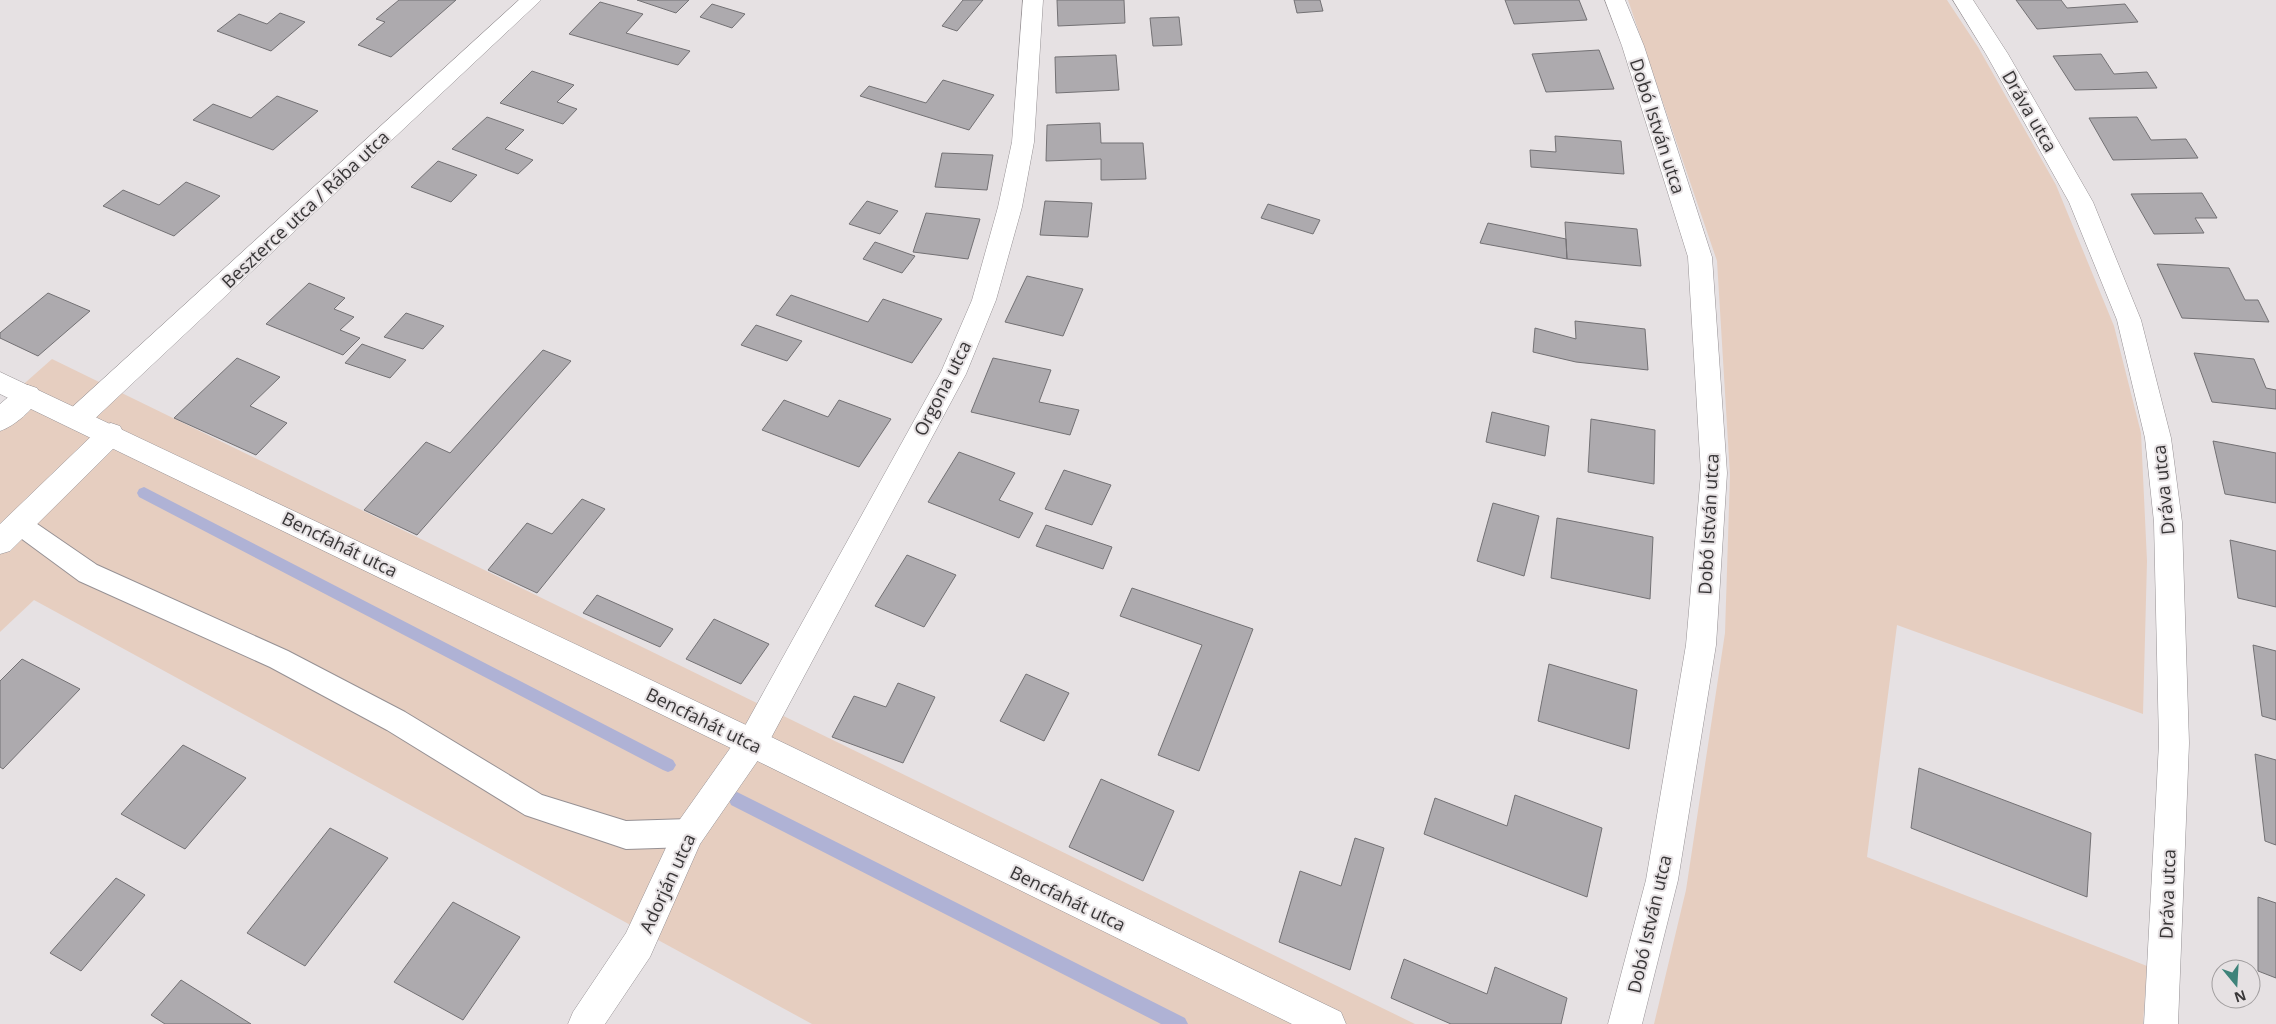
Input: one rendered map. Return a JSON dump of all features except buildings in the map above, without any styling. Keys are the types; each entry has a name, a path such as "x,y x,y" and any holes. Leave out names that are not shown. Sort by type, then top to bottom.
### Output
{"street":[{"name":"Beszterce utca / Rába utca","path":"78,418 532,0"},
{"name":"Orgona utca","path":"752,743 953,374 984,300 1010,206 1023,142 1033,0"},
{"name":"Dobó István utca","path":"1615,0 1633,46 1700,257 1714,473 1697,665 1662,880 1625,1024"},
{"name":"Dráva utca","path":"1963,0 1997,54 2081,202 2130,320 2158,438 2168,522 2174,743 2162,1024"},
{"name":"Bencfahát utca","path":"0,382 752,743 1329,1024"},
{"path":"0,420 28,395"},
{"path":"9,533 111,434"},
{"name":"Adorján utca","path":"585,1024 638,945 689,833 752,743"}],"lane":[{"path":"9,533 88,573 279,660 396,721 535,806 626,835 689,833"}],"shaded area":[{"path":"1628,0 1947,0 1978,47 2056,185 2114,326 2141,433 2147,561 2143,714 1897,625 1867,857 2147,966 2143,1024 1654,1024 1686,890 1725,633 1730,475 1717,261"},
{"path":"52,359 1415,1024 812,1024 34,600 0,632 0,405"}],"waterway":[{"path":"144,493 668,765"},
{"path":"737,800 1179,1024"}]}
